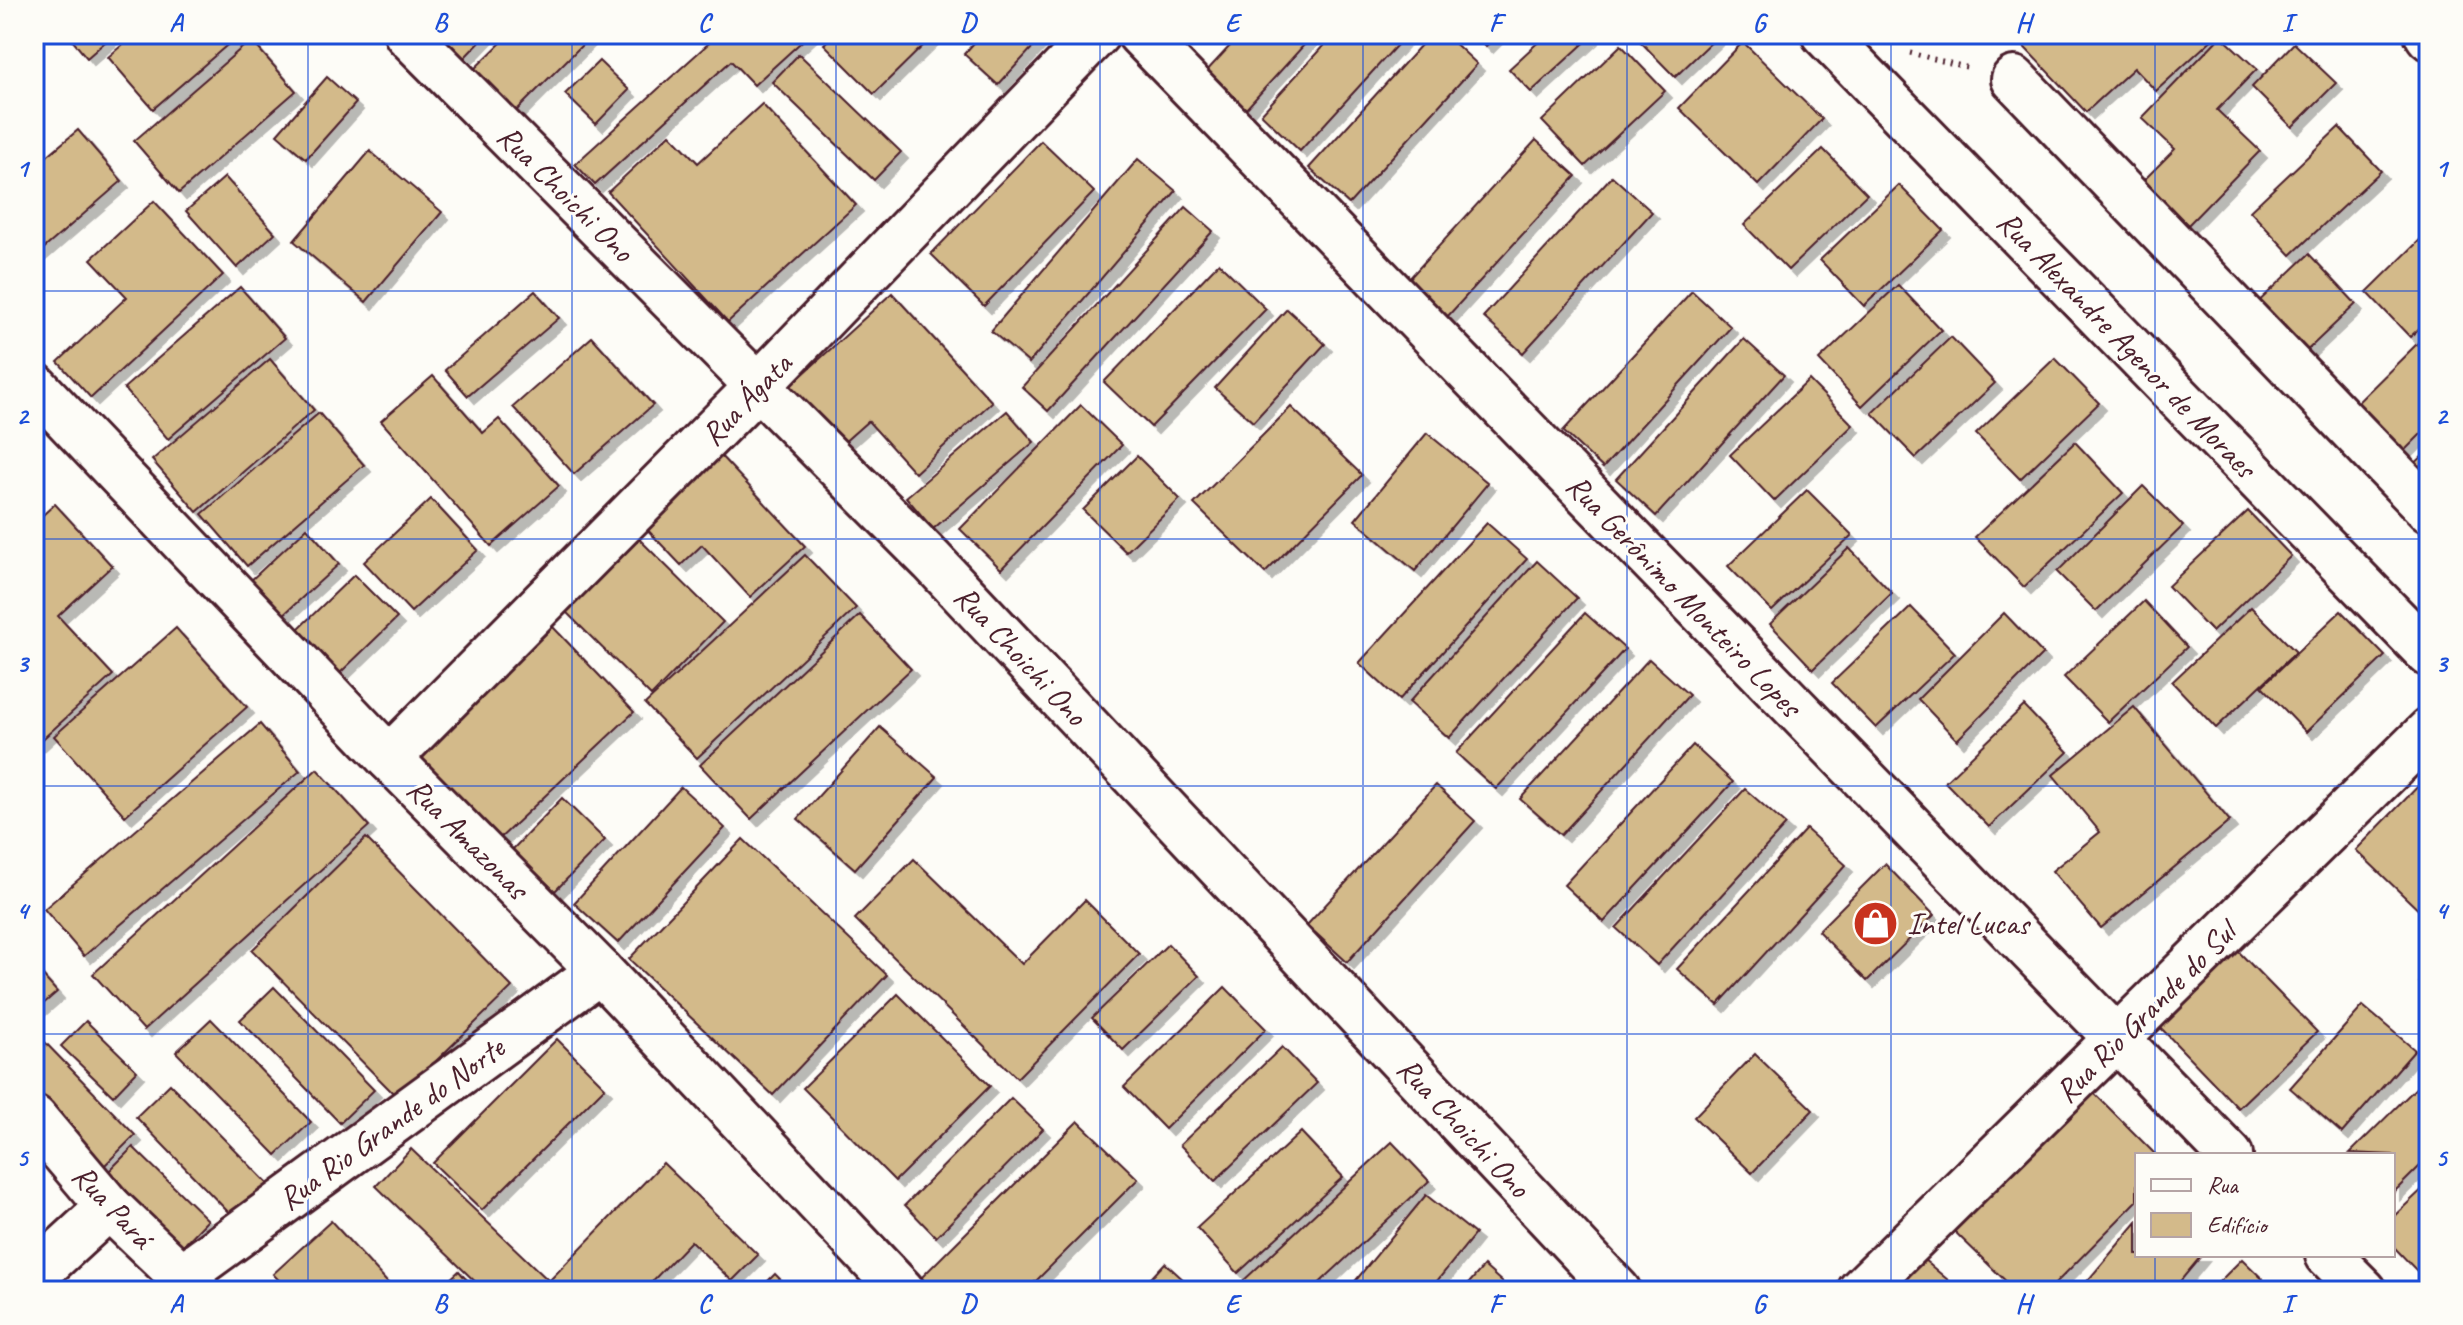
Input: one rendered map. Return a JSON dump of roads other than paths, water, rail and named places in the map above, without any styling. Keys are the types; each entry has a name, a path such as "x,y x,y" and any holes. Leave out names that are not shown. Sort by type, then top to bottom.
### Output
{"street":[{"name":"Rua Choichi Ono","path":"407,34 932,561 1618,1291"},
{"name":"Rua Ágata","path":"389,758 758,386 1097,34"},
{"name":"Rua Gerônimo Monteiro Lopes","path":"1140,34 2228,1153"},
{"name":"Rua Alexandre Agenor de Moraes","path":"1824,34 2429,654"},
{"path":"2014,79 2429,510"},
{"name":"Rua Amazonas","path":"34,385 389,758 600,971 902,1291"},
{"name":"Rua Rio Grande do Sul","path":"1860,1291 2429,731"},
{"name":"Rua Rio Grande do Norte","path":"189,1284 600,971"},
{"name":"Rua Pará","path":"34,1118 109,1207 189,1284"},
{"path":"34,1276 109,1207"},
{"path":"2330,1257 2364,1291"}],"place":[{"name":"Intel Lucas","path":"1876,923"}]}
